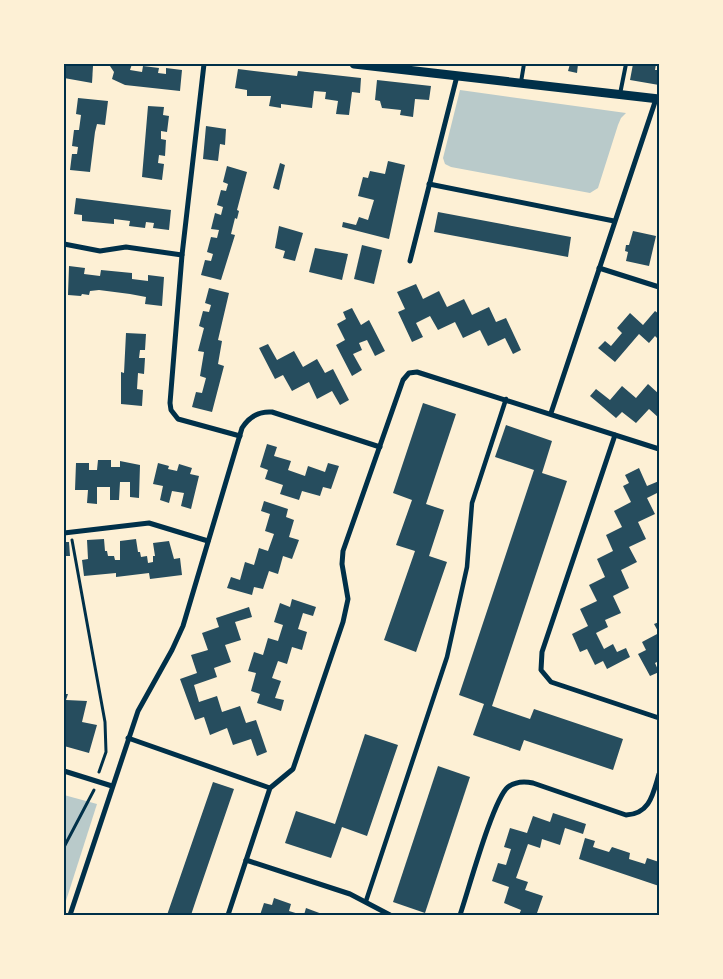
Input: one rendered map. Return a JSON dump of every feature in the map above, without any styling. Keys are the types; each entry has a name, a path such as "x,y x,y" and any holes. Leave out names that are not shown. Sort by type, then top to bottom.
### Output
{"street":[{"path":"204,64 182,255 171,410 174,416 183,422 240,436"},
{"path":"354,64 403,66 457,75 658,99 614,221 551,413"},
{"path":"410,261 457,75"},
{"path":"429,184 614,221"},
{"path":"64,244 100,251 126,247 182,255"},
{"path":"599,268 659,288"},
{"path":"228,915 270,788 293,769 343,622 348,599 342,564 343,551 403,380 409,373 417,372 506,399 659,449"},
{"path":"366,901 447,657 467,568 472,503 506,399"},
{"path":"70,915 138,711 172,650 183,626 240,436 246,422 259,413 272,412 380,447"},
{"path":"615,435 542,652 541,670 552,682 659,718"},
{"path":"64,533 149,523 208,541"},
{"path":"128,738 270,788"},
{"path":"64,771 112,786"},
{"path":"460,915 496,806 507,788 523,781 533,783 626,815 636,815 650,802 659,774"},
{"path":"246,860 366,901 390,915"}],"lane":[{"path":"521,82 524,64"},
{"path":"620,94 626,64"}],"path":[{"path":"64,847 92,797 106,752 105,722 71,532"}],"shaded area":[{"path":"460,90 626,113 618,125 598,188 590,193 451,167 445,164 443,158"},
{"path":"64,795 97,804 64,907"}],"building":[{"path":"64,64 93,66 92,83 64,78"},
{"path":"104,64 132,64 130,70 142,72 143,66 159,68 158,73 166,74 166,68 182,70 180,91 125,85 112,79 114,72 110,66"},
{"path":"570,64 578,64 577,73 568,71"},
{"path":"633,64 656,64 655,70 659,70 659,85 630,80"},
{"path":"238,69 297,76 298,71 361,78 360,93 352,92 349,115 336,114 338,101 325,99 326,92 314,91 312,108 281,104 281,108 269,106 271,96 247,96 247,90 235,88"},
{"path":"377,80 431,86 429,100 415,99 413,117 400,115 401,110 382,108 380,101 375,100"},
{"path":"78,98 108,101 105,125 97,124 90,172 70,170 72,154 77,154 78,147 72,146 74,130 79,130 81,115 76,114"},
{"path":"148,106 164,107 163,115 169,116 167,132 161,131 161,139 166,140 165,156 159,155 158,163 164,164 162,180 142,177"},
{"path":"206,126 226,129 225,145 220,144 218,161 203,159"},
{"path":"388,161 405,165 389,239 342,227 343,222 356,225 359,217 368,220 374,200 358,196 363,177 368,178 370,171 385,174"},
{"path":"280,163 285,165 279,190 273,188"},
{"path":"227,166 247,172 237,210 239,211 237,219 235,218 231,234 235,235 221,280 201,275 205,260 211,261 213,254 207,252 211,237 217,238 219,230 211,229 215,213 221,215 223,207 217,205 221,190 226,191 228,184 223,182"},
{"path":"76,198 171,210 169,230 153,228 154,223 146,222 145,228 129,226 130,221 114,219 114,224 82,221 82,215 74,214"},
{"path":"438,212 571,237 568,257 434,232"},
{"path":"279,226 303,233 295,261 283,258 285,251 275,248"},
{"path":"633,231 656,236 649,266 626,261 628,252 625,251 626,245 629,245"},
{"path":"362,245 382,250 374,284 354,279"},
{"path":"315,248 348,254 342,280 309,272"},
{"path":"69,266 85,268 84,274 100,276 101,270 132,273 132,279 148,281 148,275 164,277 162,306 145,304 146,297 99,290 90,291 89,295 68,295"},
{"path":"416,284 423,299 439,291 447,307 464,299 472,315 489,307 496,322 506,318 521,350 513,354 505,338 488,346 480,330 463,338 455,322 438,330 430,316 416,323 423,337 412,342 398,312 405,309 397,292"},
{"path":"209,288 229,293 218,340 222,341 218,364 224,366 212,412 192,407 196,392 202,393 206,378 200,376 204,352 198,351 204,328 199,326 203,311 209,312 211,305 205,303"},
{"path":"352,308 361,325 369,320 385,351 375,356 367,340 359,343 362,350 353,354 362,370 352,376 336,345 345,340 337,324 346,319 343,312"},
{"path":"655,311 659,314 659,340 655,336 649,343 639,334 615,362 598,348 605,341 611,346 622,333 617,328 630,313 643,325"},
{"path":"126,333 146,334 145,350 140,350 139,358 145,358 144,374 138,373 137,389 143,390 142,406 121,404 121,372 124,373"},
{"path":"268,344 277,360 294,351 303,367 317,359 325,373 333,369 349,400 340,405 332,391 317,399 309,382 292,391 283,375 275,379 259,348"},
{"path":"648,384 659,394 659,418 649,409 636,423 622,412 616,418 590,396 596,389 610,400 622,386 636,398"},
{"path":"423,403 456,414 426,504 444,510 429,556 447,562 416,652 384,640 415,551 396,545 412,500 393,493"},
{"path":"506,425 552,441 542,473 567,481 492,706 530,719 534,709 623,739 613,770 524,740 520,751 473,735 484,704 459,695 534,470 495,457"},
{"path":"267,444 277,447 274,456 291,461 288,470 305,476 308,466 325,472 328,463 339,466 331,489 323,487 320,496 302,491 299,500 280,494 283,485 265,479 268,470 260,467"},
{"path":"98,460 111,460 111,467 120,467 120,461 140,465 139,498 130,497 130,482 120,482 119,500 110,500 110,487 97,487 97,504 87,503 88,490 75,490 76,463 89,463 89,470 97,470"},
{"path":"158,463 169,466 168,469 177,471 179,464 192,468 190,474 199,476 191,509 181,506 184,493 172,491 169,503 160,500 163,486 153,484"},
{"path":"639,468 647,486 659,481 659,492 647,498 655,514 638,522 646,539 629,547 637,562 621,570 629,588 613,596 621,613 605,620 608,627 596,633 604,649 613,644 617,652 626,648 630,657 607,669 603,661 595,665 587,649 580,652 572,634 588,626 580,609 597,601 589,585 605,577 597,559 613,551 606,535 622,527 614,511 631,502 623,486 629,483 625,475"},
{"path":"264,501 288,509 286,517 294,520 289,537 299,540 292,559 283,556 278,574 269,571 263,589 254,587 252,595 227,588 231,577 240,580 245,562 254,565 259,548 268,551 274,534 265,531 270,514 261,511"},
{"path":"104,539 105,551 107,551 108,556 114,556 115,560 120,560 120,541 136,539 138,552 140,552 141,557 147,556 148,563 153,562 153,556 155,556 153,543 169,541 174,559 180,558 182,575 150,579 149,573 116,577 116,573 84,576 82,560 88,559 87,540"},
{"path":"64,542 69,542 70,556 64,556"},
{"path":"292,599 316,607 313,616 303,613 298,629 307,632 302,650 292,647 287,664 278,661 272,678 281,681 275,698 284,700 281,711 257,703 260,694 251,691 256,673 248,671 254,652 263,655 268,638 278,641 283,625 274,622 280,603 290,607"},
{"path":"249,607 252,617 235,622 241,640 225,645 231,662 214,668 217,677 194,685 199,702 217,696 222,712 240,706 246,723 256,720 267,752 257,756 251,739 233,745 227,728 210,735 204,717 195,720 180,679 197,673 191,655 208,650 202,633 219,627 216,618"},
{"path":"659,622 659,633 654,624"},
{"path":"659,633 659,661 655,663 659,672 650,676 638,654 646,650 642,642"},
{"path":"64,694 68,694 66,700 87,701 82,722 97,725 89,753 64,746"},
{"path":"365,734 398,745 367,836 342,827 331,858 285,843 296,811 335,824"},
{"path":"438,766 470,777 425,913 393,902"},
{"path":"213,782 234,789 191,915 167,915"},
{"path":"553,813 586,824 583,834 565,828 560,845 542,839 540,848 528,844 516,878 528,882 525,890 543,896 537,913 541,915 519,915 521,910 504,903 509,887 492,881 498,863 506,865 511,849 504,847 510,828 527,833 533,816 550,822"},
{"path":"585,838 595,841 593,847 609,852 612,847 630,853 629,859 645,864 647,858 659,862 659,886 579,859"},
{"path":"274,898 291,904 289,911 302,915 260,915 264,903 272,905"},
{"path":"306,908 322,914 322,915 304,915"}]}
